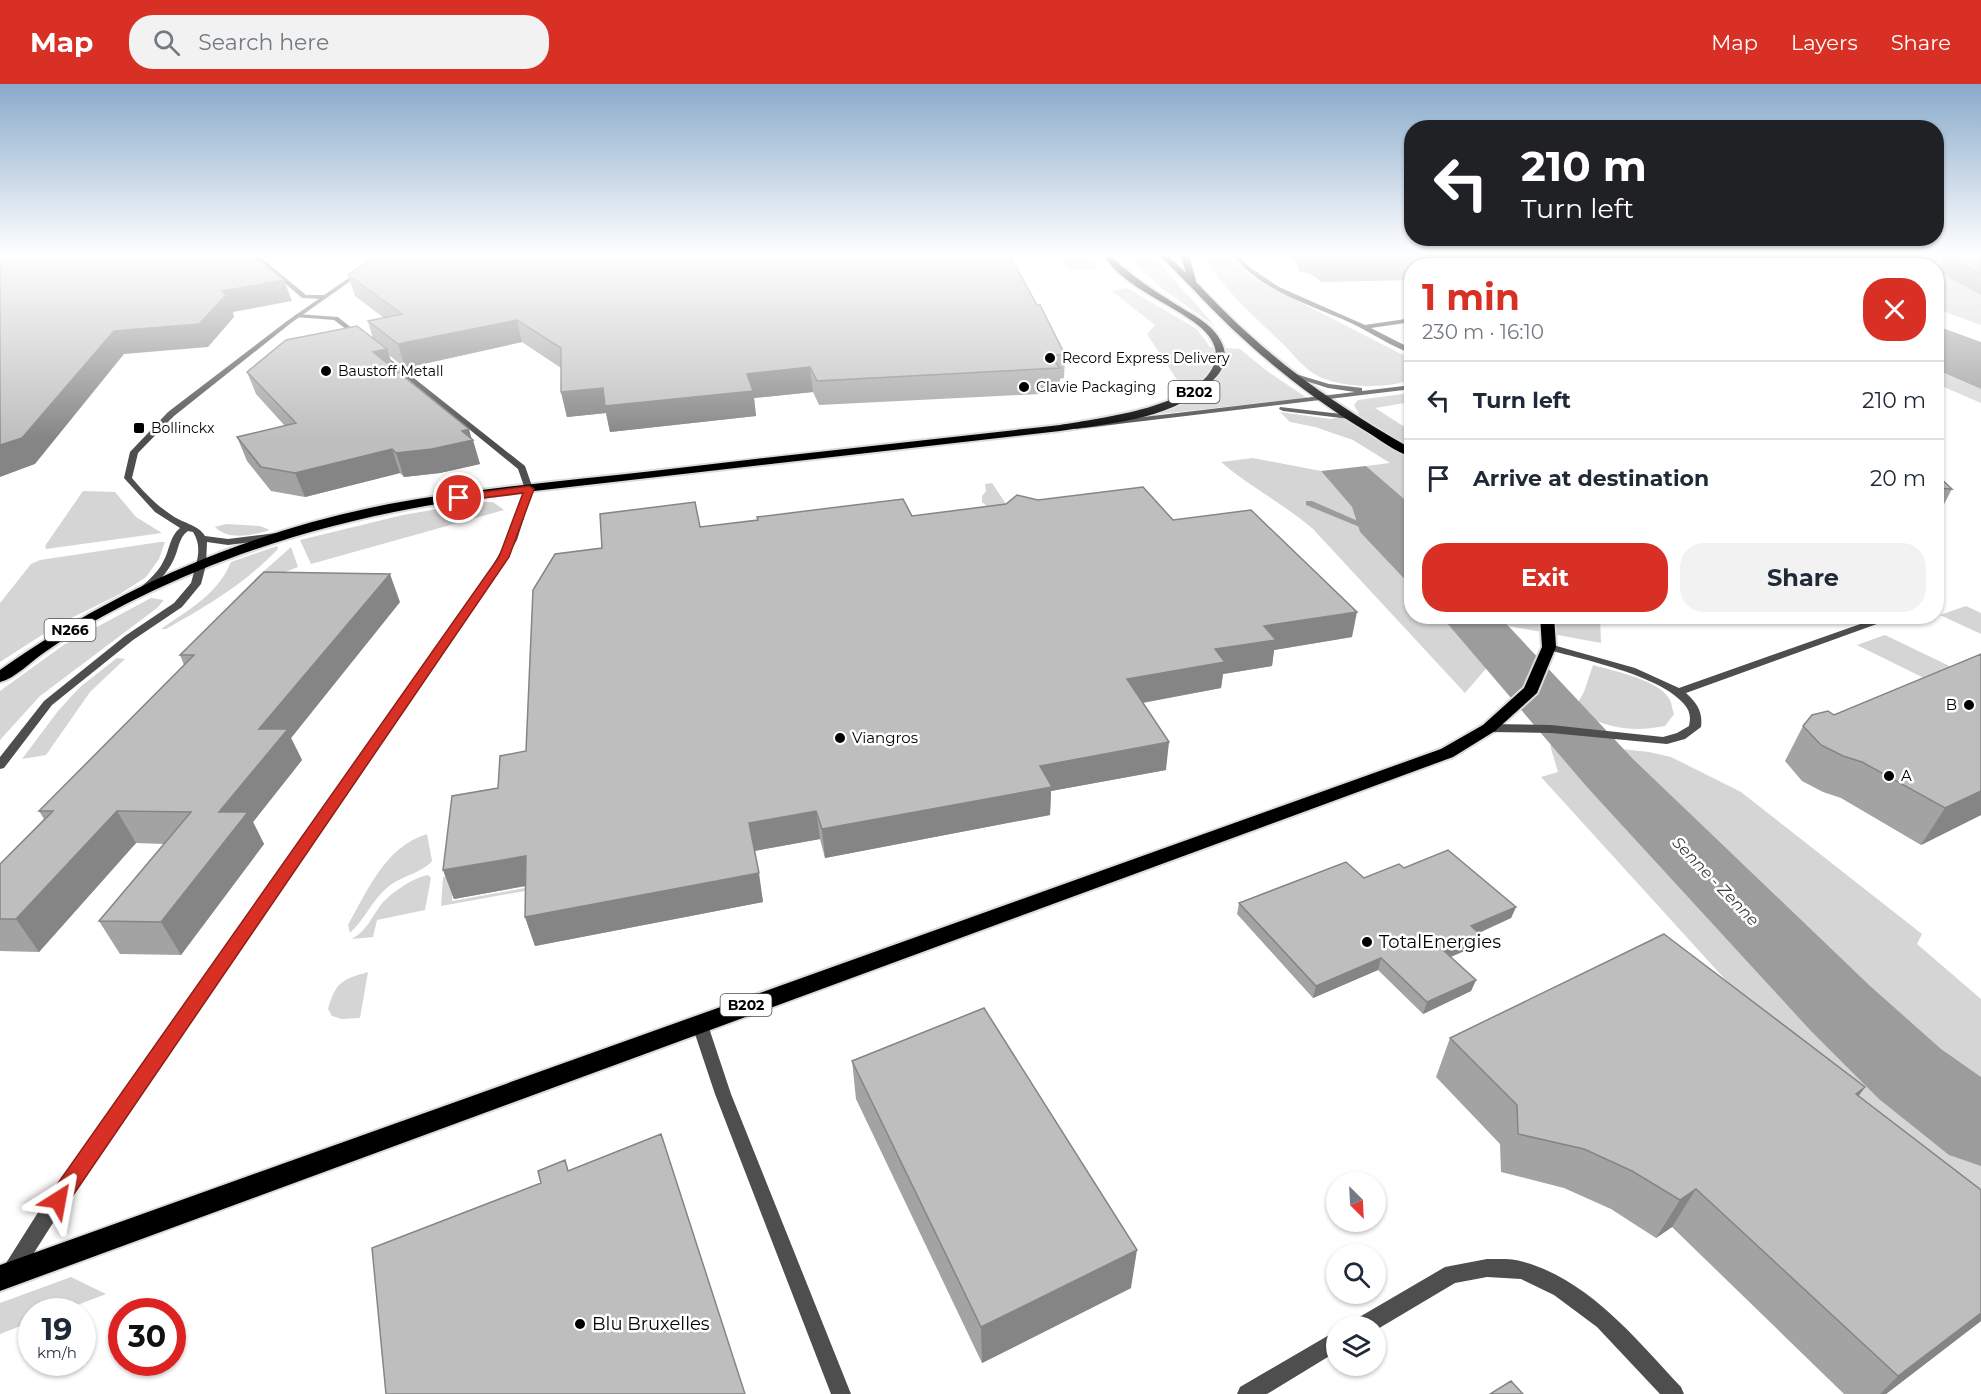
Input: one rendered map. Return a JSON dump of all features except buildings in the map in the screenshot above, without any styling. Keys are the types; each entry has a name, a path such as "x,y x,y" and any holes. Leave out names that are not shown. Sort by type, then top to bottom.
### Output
{"highway":[{"name":"B202","path":"1060,428 1146,411 1176,401 1200,388 1221,364 1222,350 1202,324 1191,317"},
{"path":"1225,317 1286,372 1323,400 1404,449"},
{"path":"144,590 278,536 388,508 529,489 1060,428"},
{"name":"N266","path":"0,677 88,619 144,590"},
{"name":"B202","path":"5,1276 699,1022 1447,753 1489,728 1531,690 1549,647 1548,624"}],"street":[{"path":"278,536 228,542 203,538 196,530 186,528 150,503 128,478 134,452 171,414 296,317"},
{"path":"5,1276 499,564 512,540 529,489 522,468 341,322 331,317"},
{"path":"1342,317 1404,348"},
{"path":"1364,327 1404,321"},
{"path":"1286,372 1328,386 1384,391"},
{"path":"1060,428 1102,426 1404,388"},
{"path":"1255,407 1350,417"},
{"name":"N266","path":"144,590 173,555 177,535 186,528"},
{"name":"N266","path":"0,765 48,704 121,644 178,606 196,584 205,550 203,538"},
{"path":"1679,692 1870,624"},
{"path":"1489,728 1551,729 1638,739 1672,740 1695,727 1696,714 1688,700 1679,692 1647,675 1549,647"},
{"path":"699,1022 723,1094 841,1394"},
{"path":"1380,1316 1452,1274 1487,1268 1522,1270 1561,1288 1604,1320 1674,1394"},
{"path":"1247,1394 1326,1347"}],"shaded area":[{"path":"1145,317 1177,317 1197,329 1210,347 1240,349 1267,371 1307,398 1143,416 1172,409 1195,398 1183,389 1147,334 1155,325"},
{"path":"1202,317 1207,317 1216,327"},
{"path":"1255,317 1329,317 1404,355 1404,382 1376,386 1334,382 1313,373"},
{"path":"1959,317 1981,317 1981,325"},
{"path":"1944,329 1981,342 1981,389 1944,373"},
{"path":"1944,373 1981,389 1981,403 1944,387"},
{"path":"1404,395 1404,403 1375,408 1404,427 1404,502 1366,466 1390,463 1353,440 1315,427 1290,422 1280,412 1330,419 1359,414 1354,405 1358,400"},
{"path":"1253,458 1321,471 1352,507 1360,532 1404,579 1404,624 1600,624 1601,643 1509,626 1496,657 1465,693 1313,529 1221,462"},
{"path":"1366,466 1404,499 1404,579 1360,532 1352,507 1321,471"},
{"path":"992,483 1008,507 990,509 982,502 982,496 986,491 985,484"},
{"path":"83,491 115,492 136,517 162,533 46,549 45,546"},
{"path":"478,502 493,502 504,510 311,564 300,540 403,515"},
{"path":"226,524 260,526 270,530 249,535 234,535 215,527"},
{"path":"165,542 159,559 146,577 120,594 59,624 0,662 0,603 31,564 40,560"},
{"path":"277,546 278,549 265,562 238,584 211,603 166,629 161,629 192,608 210,592 231,562"},
{"path":"291,547 298,567 257,583 254,580"},
{"path":"151,598 164,600 157,608 40,696 0,740 0,691 65,644"},
{"path":"1966,606 1981,613 1981,634 1944,617 1944,614"},
{"path":"1885,635 1962,672 1934,683 1857,645"},
{"path":"117,658 125,659 90,692 46,755 22,759 58,711 80,687"},
{"path":"1593,665 1636,677 1657,687 1670,700 1674,714 1665,726 1628,729 1607,725 1573,711 1584,692"},
{"path":"1575,744 1649,752 1671,757 1741,792 1922,934 1917,944 1981,999 1981,1205 1742,998 1541,777 1558,772 1550,745"},
{"path":"427,834 432,861 429,865 389,886 350,933 348,925 379,871 400,848"},
{"path":"428,875 431,878 425,910 377,920 373,937 352,939 365,928 389,897 408,883"},
{"path":"454,875 452,901 531,887 530,890 441,906 443,877"},
{"path":"368,972 360,1018 342,1019 332,1016 328,1009 341,983"},
{"path":"71,1277 106,1294 96,1298 18,1298 18,1327 0,1334 0,1303"}],"waterway":[{"path":"1309,503 1370,528"},
{"name":"Senne - Zenne","path":"1475,624 1610,773 1840,1008 1910,1074 1981,1127"}],"place":[{"name":"Record Express Delivery","path":"1050,358"},
{"name":"Baustoff Metall","path":"326,371"},
{"name":"Clavie Packaging","path":"1024,387"},
{"name":"Bollinckx","path":"139,428"},
{"name":"B","path":"1969,705"},
{"name":"Viangros","path":"840,738"},
{"name":"A","path":"1889,776"},
{"name":"TotalEnergies","path":"1367,942"},
{"name":"Blu Bruxelles","path":"580,1324"}],"route":[{"path":"58,1200 504,557 529,489 459,498"}]}
